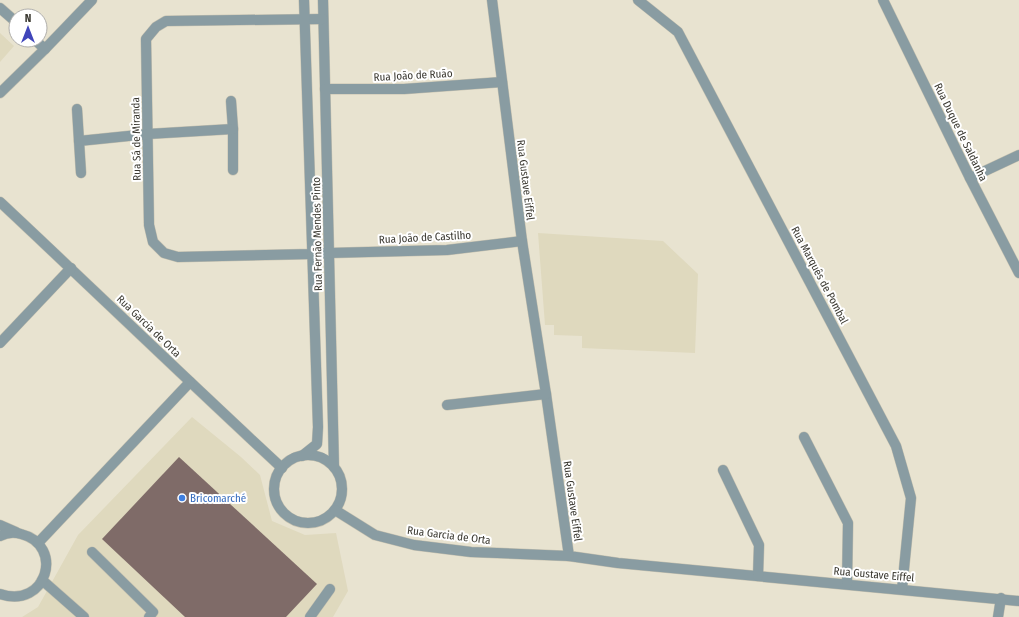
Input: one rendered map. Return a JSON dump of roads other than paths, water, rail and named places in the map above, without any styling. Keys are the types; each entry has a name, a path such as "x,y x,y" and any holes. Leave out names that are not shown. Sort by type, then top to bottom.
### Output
{"street":[{"path":"0,93 92,0"},
{"name":"Rua Fernão Mendes Pinto","path":"302,456 316,444 318,427 304,0"},
{"name":"Rua Fernão Mendes Pinto","path":"323,0 334,467"},
{"name":"Rua Gustave Eiffel","path":"492,0 522,241 569,556 618,563 1019,600"},
{"name":"Rua Marquês de Pombal","path":"638,0 678,32 896,446 911,498 902,589"},
{"name":"Rua Duque de Saldanha","path":"883,0 970,178 1019,273"},
{"path":"0,8 8,15"},
{"name":"Rua Sá de Miranda","path":"324,19 166,21 156,27 146,39 149,225 153,242 164,253 178,257 329,253"},
{"name":"Rua João de Ruão","path":"325,89 404,89 502,82"},
{"path":"230,101 233,129 233,170"},
{"path":"77,109 81,173"},
{"path":"79,141 148,134 233,129"},
{"path":"970,178 1019,155"},
{"name":"Rua Garcia de Orta","path":"0,202 282,468"},
{"name":"Rua João de Castilho","path":"329,253 447,250 522,241"},
{"path":"0,343 71,268"},
{"path":"38,543 190,382"},
{"path":"447,405 546,394"},
{"path":"804,437 848,524 847,584"},
{"path":"302,456 314,456 325,459 334,467 340,477 342,488 341,500 335,510 327,517 317,522 307,523 296,521 280,508 274,487 282,468 291,460 302,456"},
{"path":"723,470 759,544 758,576"},
{"name":"Rua Garcia de Orta","path":"335,510 375,535 414,545 471,552 569,556"},
{"path":"0,525 28,536 38,543 45,554 47,566 44,578 36,588 25,595 13,597 0,603"},
{"path":"0,536 3,534 16,532"},
{"path":"92,552 153,615"},
{"path":"42,580 84,617"},
{"path":"310,617 330,589"},
{"path":"0,594 13,597"},
{"path":"998,617 1001,598"}],"place":[{"name":"Bricomarché","path":"182,498"}]}
